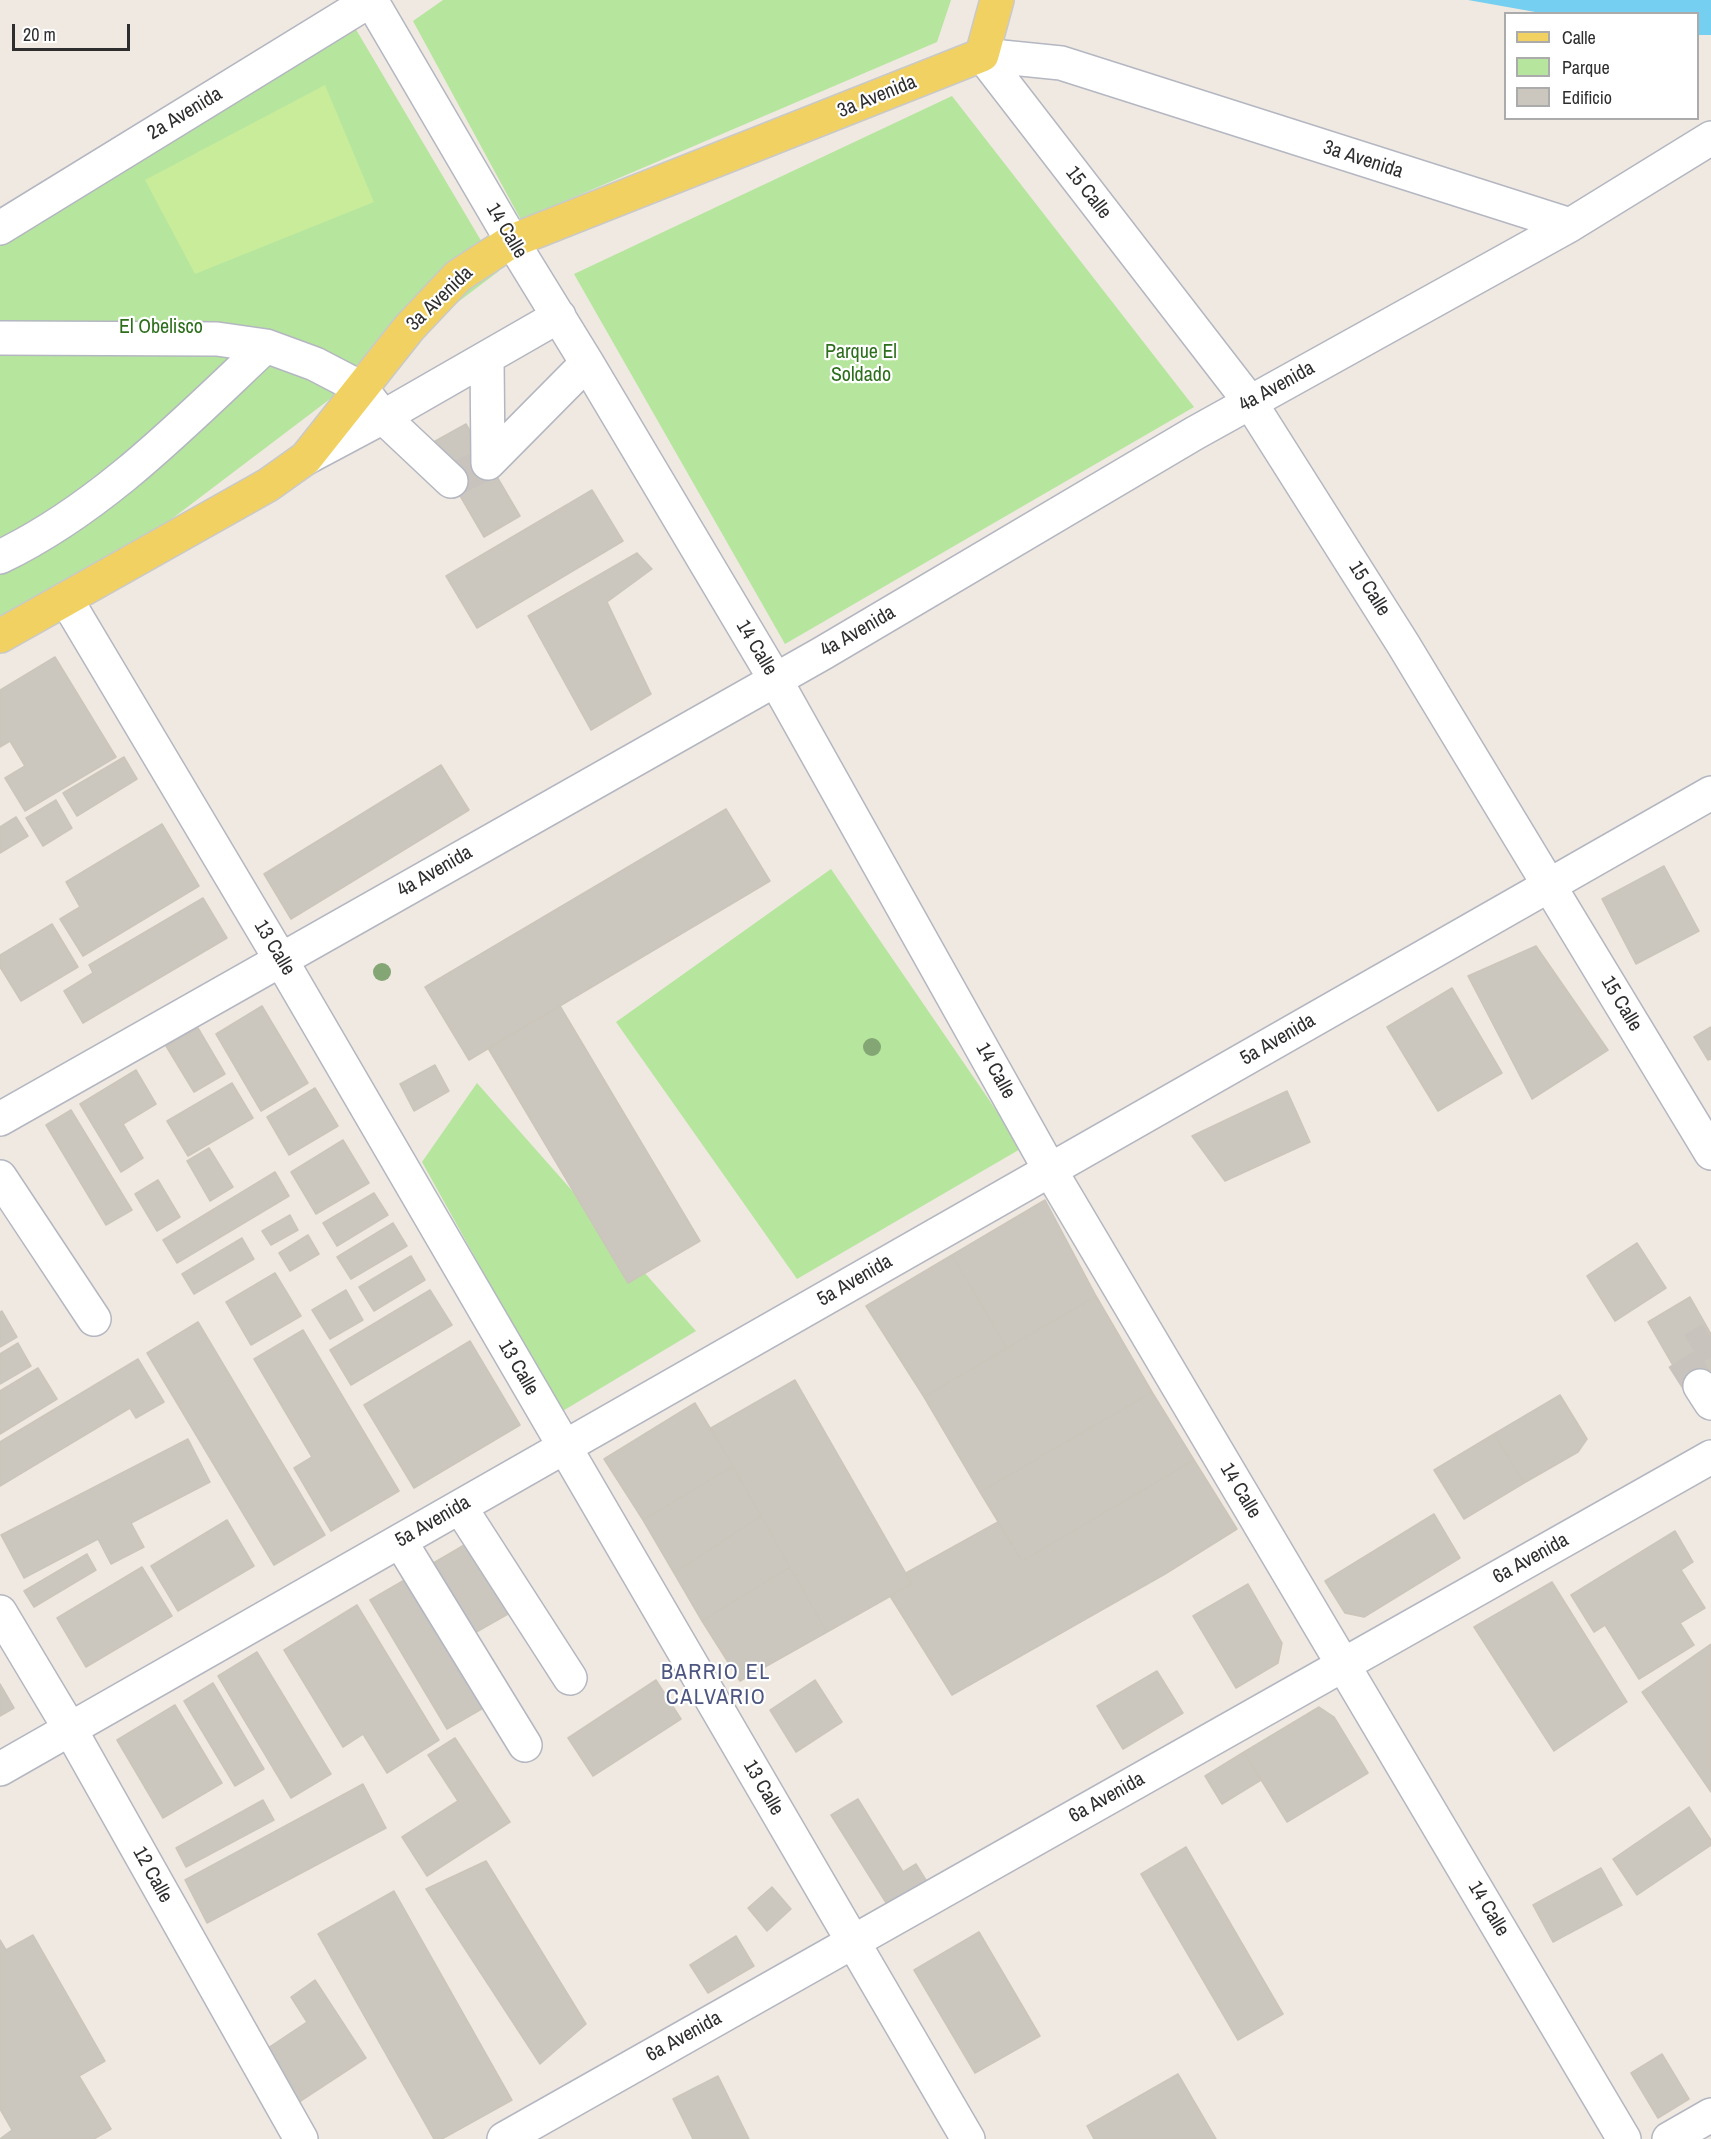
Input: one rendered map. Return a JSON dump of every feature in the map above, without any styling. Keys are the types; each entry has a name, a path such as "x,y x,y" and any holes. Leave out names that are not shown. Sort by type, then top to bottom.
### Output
{"main road":[{"path":"982,55 997,0"},
{"name":"3a Avenida","path":"0,636 268,485 306,458 409,328 458,276 512,241 982,55"}],"street":[{"name":"2a Avenida","path":"0,228 371,0"},
{"name":"14 Calle","path":"371,0 512,241 775,679 1050,1170 1624,2139"},
{"name":"3a Avenida","path":"982,55 1061,63 1570,225"},
{"name":"15 Calle","path":"982,55 1250,402 1403,644 1711,1153"},
{"name":"4a Avenida","path":"0,1119 834,647 1250,402 1570,225 1711,138"},
{"path":"306,458 383,417 559,316"},
{"path":"0,338 217,339 266,346 315,364 361,388 383,417 451,481"},
{"path":"0,557 34,541 138,466 266,346"},
{"path":"486,358 488,463 587,363"},
{"name":"13 Calle","path":"66,599 281,960 968,2139"},
{"name":"5a Avenida","path":"0,1769 1711,793"},
{"path":"0,1177 94,1319"},
{"name":"6a Avenida","path":"504,2139 1711,1457"},
{"path":"460,1507 570,1678"},
{"path":"400,1541 525,1745"},
{"name":"12 Calle","path":"0,1612 70,1729 301,2139"},
{"path":"1669,2139 1711,2115"}],"green space":[{"path":"443,0 951,0 937,42 521,220 413,21"},
{"name":"El Obelisco","path":"348,16 499,271 66,599 0,632 0,245"},
{"path":"325,85 374,202 195,274 145,180"},
{"name":"Parque El Soldado","path":"952,96 1194,407 785,644 574,274"},
{"path":"831,869 1022,1148 797,1279 616,1022"},
{"path":"477,1083 696,1331 561,1412 422,1162"}],"water":[{"path":"1468,0 1711,0 1711,35 1699,35 1699,12 1535,12"}],"building":[{"path":"466,424 520,516 484,537 430,444"},
{"path":"592,490 623,541 477,628 446,576"},
{"path":"637,553 652,569 607,602 651,694 591,730 528,616"},
{"path":"55,657 116,757 25,811 5,778 25,766 10,741 0,747 0,690"},
{"path":"124,757 137,779 77,816 63,793"},
{"path":"441,765 469,810 291,919 264,874"},
{"path":"56,800 72,828 43,846 26,818"},
{"path":"726,809 770,881 469,1060 425,987"},
{"path":"16,817 28,836 0,853 0,827"},
{"path":"162,824 199,886 83,956 60,919 80,907 66,882"},
{"path":"1664,866 1699,931 1636,964 1602,899"},
{"path":"203,898 227,938 83,1023 64,991 93,973 89,965"},
{"path":"52,924 78,967 21,1001 0,967 0,955"},
{"path":"1536,946 1608,1050 1532,1099 1468,976"},
{"path":"1452,988 1502,1073 1438,1111 1387,1027"},
{"path":"262,1006 308,1083 261,1111 216,1034"},
{"path":"560,1006 700,1241 628,1283 488,1048"},
{"path":"1711,1027 1711,1059 1708,1060 1694,1037"},
{"path":"198,1028 225,1074 194,1092 166,1046"},
{"path":"435,1065 449,1091 414,1111 400,1084"},
{"path":"136,1070 156,1104 123,1124 143,1158 121,1172 80,1104"},
{"path":"232,1083 253,1118 188,1156 167,1121"},
{"path":"315,1088 338,1126 289,1155 267,1117"},
{"path":"1287,1091 1310,1142 1225,1181 1192,1136"},
{"path":"71,1110 132,1210 106,1225 46,1125"},
{"path":"343,1140 369,1183 316,1214 291,1172"},
{"path":"209,1148 233,1187 210,1201 187,1161"},
{"path":"275,1172 289,1196 177,1263 163,1240"},
{"path":"158,1180 180,1217 157,1231 135,1194"},
{"path":"374,1193 388,1215 337,1246 323,1223"},
{"path":"1045,1200 1096,1296 1007,1348 952,1255"},
{"path":"290,1215 298,1230 271,1245 262,1231"},
{"path":"393,1223 407,1246 351,1279 337,1257"},
{"path":"308,1235 319,1254 290,1271 279,1253"},
{"path":"242,1238 254,1259 194,1294 182,1274"},
{"path":"1637,1243 1666,1288 1615,1321 1587,1276"},
{"path":"952,1255 1007,1348 924,1397 866,1306"},
{"path":"411,1256 425,1280 374,1311 359,1287"},
{"path":"275,1273 301,1316 251,1345 226,1302"},
{"path":"346,1290 363,1320 330,1339 312,1310"},
{"path":"430,1290 452,1325 351,1385 330,1350"},
{"path":"1096,1296 1152,1392 980,1492 924,1397"},
{"path":"1690,1297 1711,1334 1711,1380 1689,1393 1648,1322"},
{"path":"2,1311 17,1337 0,1347 0,1312"},
{"path":"198,1322 325,1535 274,1565 147,1353"},
{"path":"303,1330 399,1491 331,1531 294,1468 312,1457 254,1359"},
{"path":"470,1341 520,1425 414,1488 364,1405"},
{"path":"18,1343 31,1366 0,1384 0,1354"},
{"path":"138,1359 164,1402 136,1418 130,1408 0,1486 0,1442"},
{"path":"38,1368 57,1399 0,1434 0,1391"},
{"path":"795,1380 912,1584 827,1632 711,1428"},
{"path":"1152,1392 1194,1460 1022,1561 980,1492"},
{"path":"1560,1395 1587,1439 1578,1452 1524,1483 1494,1434"},
{"path":"695,1403 733,1466 643,1520 604,1459"},
{"path":"1494,1434 1524,1483 1464,1519 1434,1470"},
{"path":"188,1439 210,1482 131,1523 144,1547 111,1564 98,1539 24,1578 1,1535"},
{"path":"1194,1460 1237,1529 1165,1574 952,1695 890,1596 912,1584 906,1573 998,1522 1022,1561"},
{"path":"733,1466 761,1516 674,1573 643,1520"},
{"path":"1434,1514 1460,1558 1364,1617 1345,1613 1325,1581"},
{"path":"761,1516 790,1567 702,1621 674,1573"},
{"path":"227,1520 254,1566 178,1611 151,1566"},
{"path":"1675,1531 1693,1562 1681,1570 1705,1608 1680,1623 1694,1645 1639,1679 1605,1625 1594,1632 1571,1595"},
{"path":"466,1544 508,1614 471,1635 430,1565"},
{"path":"87,1554 96,1570 34,1607 24,1591"},
{"path":"142,1567 172,1616 86,1667 57,1618"},
{"path":"790,1567 827,1632 740,1681 702,1621"},
{"path":"408,1578 485,1707 447,1729 370,1600"},
{"path":"1552,1582 1627,1702 1554,1751 1474,1627"},
{"path":"1248,1584 1282,1643 1278,1663 1236,1688 1193,1616"},
{"path":"357,1605 439,1740 387,1773 363,1734 343,1747 284,1650"},
{"path":"1711,1644 1711,1792 1642,1692"},
{"path":"257,1652 331,1774 291,1798 218,1676"},
{"path":"1157,1671 1183,1713 1123,1749 1097,1706"},
{"path":"656,1680 681,1719 593,1776 568,1738"},
{"path":"815,1680 842,1722 796,1752 770,1710"},
{"path":"213,1683 264,1769 235,1786 184,1701"},
{"path":"0,1684 14,1708 0,1716"},
{"path":"175,1705 222,1783 163,1818 117,1740"},
{"path":"1319,1707 1334,1717 1368,1773 1287,1822 1244,1752"},
{"path":"455,1738 510,1822 427,1876 402,1837 458,1801 428,1755"},
{"path":"1244,1752 1261,1780 1222,1804 1205,1776"},
{"path":"363,1784 386,1828 207,1923 185,1880"},
{"path":"858,1799 903,1872 916,1864 929,1885 890,1909 831,1815"},
{"path":"263,1800 274,1820 186,1867 176,1848"},
{"path":"1689,1807 1711,1840 1711,1845 1637,1895 1613,1859"},
{"path":"1186,1847 1283,2014 1238,2040 1141,1874"},
{"path":"486,1861 586,2024 540,2064 426,1889"},
{"path":"1601,1868 1622,1905 1553,1942 1533,1905"},
{"path":"772,1887 791,1909 767,1931 748,1908"},
{"path":"394,1891 512,2100 442,2139 434,2139 318,1934"},
{"path":"979,1932 1040,2036 975,2073 914,1970"},
{"path":"33,1935 105,2061 79,2076 111,2129 94,2139 0,2139 12,2130 0,2109 0,1940 6,1950"},
{"path":"736,1936 754,1966 708,1993 690,1965"},
{"path":"315,1980 366,2058 299,2102 265,2050 307,2022 291,1997"},
{"path":"1662,2054 1689,2099 1658,2118 1631,2073"},
{"path":"1178,2074 1216,2139 1094,2139 1087,2126"},
{"path":"718,2076 749,2139 693,2139 673,2099"}],"tunnel":[{"path":"451,481 488,463"},
{"path":"1700,1386 1681,1356 1711,1338"}],"district":[{"name":"BARRIO EL CALVARIO","path":"716,1686"}]}
